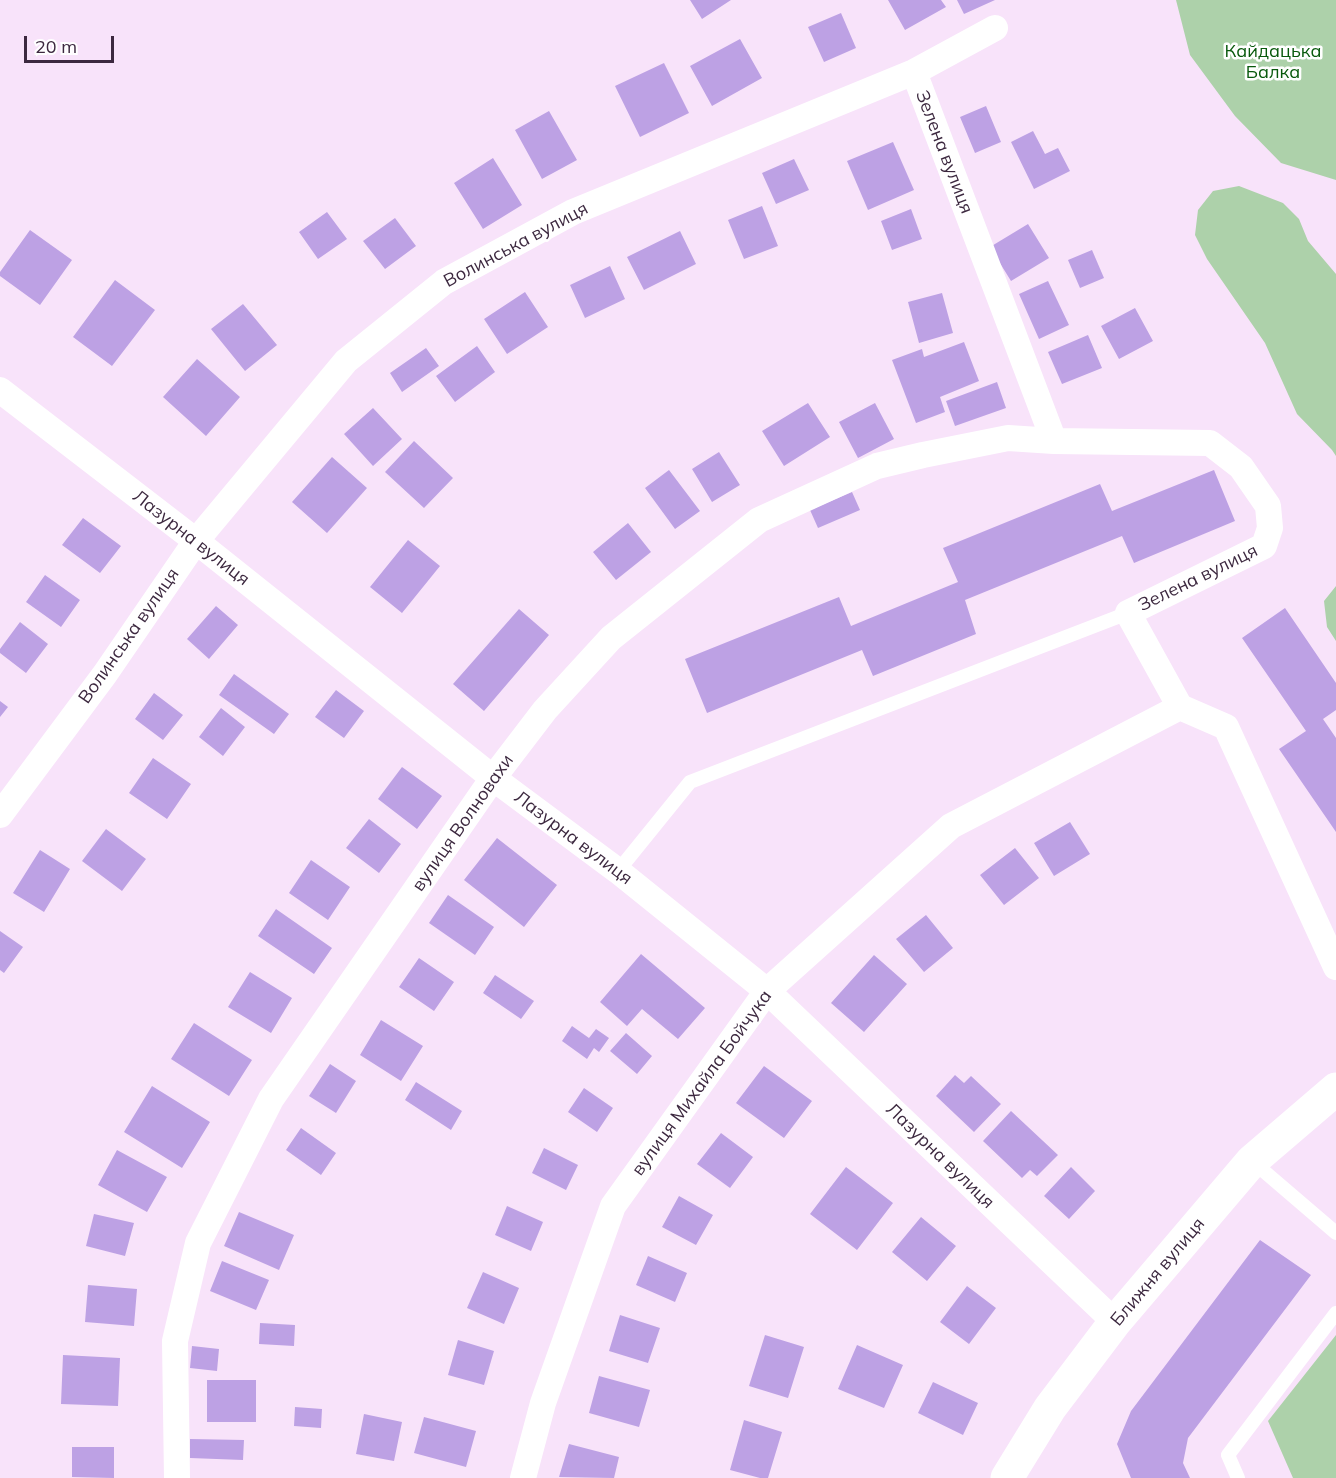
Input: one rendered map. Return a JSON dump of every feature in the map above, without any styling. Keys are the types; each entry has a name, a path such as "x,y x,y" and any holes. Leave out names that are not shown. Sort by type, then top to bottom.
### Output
{"street":[{"name":"Волинська вулиця","path":"0,815 105,674 196,541 346,361 444,282 573,212 914,72 995,28"},
{"name":"Зелена вулиця","path":"914,72 1054,441 1210,443 1241,467 1268,506 1270,528 1264,546 1128,613 1180,707"},
{"name":"Лазурна вулиця","path":"0,390 196,541 493,778 618,872 766,991 1115,1322"},
{"name":"вулиця Волновахи","path":"177,1478 175,1341 198,1243 271,1099 493,778 545,710 611,638 759,520 877,466 1008,438 1054,441"},
{"path":"1180,707 1226,727 1336,967"},
{"name":"вулиця Михайла Бойчука","path":"522,1478 543,1403 613,1206 766,991 951,826 1180,707"},
{"name":"Ближня вулиця","path":"1007,1478 1050,1408 1115,1322 1252,1161 1336,1089"}],"lane":[{"path":"618,872 690,782 1128,613"},
{"path":"1252,1161 1336,1233"},
{"path":"1238,1478 1228,1455 1336,1314"}],"green space":[{"name":"Кайдацька Балка","path":"1176,0 1336,0 1336,180 1281,163 1235,116 1190,55"},
{"path":"1239,186 1283,203 1299,219 1308,241 1336,274 1336,456 1297,414 1265,343 1207,259 1195,235 1198,210 1213,191"},
{"path":"1336,586 1336,641 1327,627 1324,601"},
{"path":"1336,1335 1336,1478 1293,1478 1268,1421"}],"building":[{"path":"690,0 731,0 702,19"},
{"path":"888,0 941,0 946,7 905,30"},
{"path":"957,0 995,0 964,14"},
{"path":"841,13 856,48 824,62 808,27"},
{"path":"740,39 762,78 712,106 690,66"},
{"path":"664,63 689,113 640,137 615,86"},
{"path":"986,106 1001,142 975,153 960,117"},
{"path":"549,111 577,160 542,179 515,130"},
{"path":"1033,131 1045,154 1058,148 1070,171 1034,189 1011,142"},
{"path":"893,142 914,190 868,210 847,161"},
{"path":"493,158 522,205 483,229 454,183"},
{"path":"794,159 809,190 776,204 762,173"},
{"path":"762,206 778,246 744,259 728,220"},
{"path":"911,209 922,239 892,250 881,221"},
{"path":"327,212 347,239 318,259 299,232"},
{"path":"395,218 416,246 385,269 363,241"},
{"path":"1028,224 1049,258 1011,281 990,247"},
{"path":"30,230 72,260 40,305 0,276 0,272"},
{"path":"680,231 696,264 644,290 627,257"},
{"path":"1092,250 1104,278 1080,288 1068,260"},
{"path":"610,266 625,299 585,318 570,285"},
{"path":"115,280 155,310 112,366 73,337"},
{"path":"1048,281 1069,325 1039,339 1019,294"},
{"path":"525,292 548,327 507,354 484,319"},
{"path":"942,293 953,333 919,343 908,302"},
{"path":"243,304 277,345 245,371 211,329"},
{"path":"1135,308 1153,341 1119,359 1101,326"},
{"path":"1088,335 1102,368 1062,384 1048,352"},
{"path":"964,342 979,381 940,397 945,412 916,423 892,360 922,349 924,357"},
{"path":"477,346 495,372 455,402 436,376"},
{"path":"426,348 439,366 402,392 390,373"},
{"path":"197,359 240,397 206,436 163,397"},
{"path":"997,382 1006,408 955,426 946,401"},
{"path":"808,403 830,437 784,466 762,431"},
{"path":"875,403 894,439 858,458 839,422"},
{"path":"373,408 402,439 373,466 344,434"},
{"path":"414,441 453,478 424,508 385,472"},
{"path":"719,452 740,485 712,502 692,469"},
{"path":"332,457 367,488 327,533 292,502"},
{"path":"669,470 700,511 675,529 645,488"},
{"path":"1214,470 1235,521 1134,563 1122,536 965,600 976,634 873,676 862,650 707,713 685,659 839,597 851,626 958,582 943,548 1100,484 1112,511"},
{"path":"852,492 860,510 818,528 810,510"},
{"path":"83,518 121,546 100,573 62,545"},
{"path":"628,523 651,552 616,580 593,552"},
{"path":"408,540 440,566 402,613 370,587"},
{"path":"45,575 80,600 61,627 26,602"},
{"path":"216,606 238,625 209,659 187,639"},
{"path":"1285,608 1336,683 1336,710 1323,719 1336,738 1336,832 1279,749 1306,731 1242,638"},
{"path":"519,609 549,635 484,711 453,684"},
{"path":"20,622 48,644 26,673 0,653 0,649"},
{"path":"234,674 289,714 274,734 219,695"},
{"path":"336,690 364,711 344,738 315,717"},
{"path":"154,693 183,715 163,740 135,719"},
{"path":"0,701 8,707 0,717"},
{"path":"221,708 245,727 223,756 199,737"},
{"path":"153,758 191,784 167,819 129,793"},
{"path":"402,767 442,796 417,829 378,799"},
{"path":"369,819 401,844 379,873 346,848"},
{"path":"1070,822 1090,854 1054,876 1034,843"},
{"path":"106,829 146,859 122,891 82,861"},
{"path":"497,838 557,885 524,927 464,880"},
{"path":"1015,848 1039,878 1004,905 980,875"},
{"path":"40,850 70,869 44,912 13,893"},
{"path":"311,860 350,887 328,920 289,893"},
{"path":"448,895 494,927 475,955 429,923"},
{"path":"276,909 332,948 314,974 258,936"},
{"path":"926,915 953,948 924,972 896,939"},
{"path":"0,931 23,947 4,973 0,970"},
{"path":"641,954 705,1008 678,1039 642,1009 627,1026 600,1002"},
{"path":"874,955 907,984 864,1032 831,1003"},
{"path":"419,958 454,982 434,1011 399,987"},
{"path":"250,972 292,998 271,1033 228,1007"},
{"path":"495,975 534,1001 521,1019 483,993"},
{"path":"381,1020 423,1046 401,1081 360,1055"},
{"path":"194,1023 252,1060 229,1096 171,1059"},
{"path":"572,1026 589,1038 596,1029 609,1038 599,1052 594,1048 587,1059 562,1041"},
{"path":"626,1033 652,1056 637,1074 610,1051"},
{"path":"330,1064 356,1081 336,1113 309,1096"},
{"path":"764,1066 812,1101 784,1138 736,1103"},
{"path":"955,1075 964,1083 971,1076 1001,1104 974,1132 936,1096"},
{"path":"416,1082 462,1111 451,1130 405,1100"},
{"path":"152,1086 210,1122 182,1168 124,1132"},
{"path":"584,1088 613,1108 597,1132 568,1112"},
{"path":"1011,1111 1058,1155 1037,1176 1030,1170 1022,1178 983,1141"},
{"path":"301,1128 336,1153 321,1175 286,1150"},
{"path":"721,1133 753,1157 730,1188 697,1164"},
{"path":"544,1148 578,1165 566,1190 532,1173"},
{"path":"117,1150 167,1177 147,1212 98,1185"},
{"path":"846,1167 893,1203 857,1250 810,1214"},
{"path":"1071,1167 1095,1191 1069,1219 1044,1196"},
{"path":"679,1196 713,1215 696,1245 662,1227"},
{"path":"507,1206 543,1222 531,1251 495,1235"},
{"path":"239,1212 294,1235 279,1270 224,1246"},
{"path":"94,1214 134,1223 125,1256 86,1246"},
{"path":"921,1217 956,1246 927,1281 892,1252"},
{"path":"1260,1240 1311,1275 1188,1438 1183,1463 1190,1478 1131,1478 1117,1444 1131,1411"},
{"path":"648,1256 687,1273 675,1302 636,1285"},
{"path":"222,1261 269,1280 256,1310 210,1291"},
{"path":"483,1272 519,1288 504,1324 467,1308"},
{"path":"88,1285 137,1289 134,1326 85,1322"},
{"path":"967,1286 996,1308 969,1344 940,1322"},
{"path":"620,1315 660,1328 648,1363 609,1351"},
{"path":"260,1323 295,1325 294,1346 259,1344"},
{"path":"765,1335 804,1347 788,1398 749,1386"},
{"path":"458,1340 494,1351 484,1385 448,1375"},
{"path":"857,1345 903,1365 884,1408 838,1389"},
{"path":"192,1346 219,1349 217,1371 190,1368"},
{"path":"63,1355 120,1358 118,1406 61,1404"},
{"path":"599,1376 650,1390 639,1427 589,1413"},
{"path":"207,1380 256,1380 256,1422 207,1422"},
{"path":"933,1382 978,1403 963,1435 918,1413"},
{"path":"295,1407 322,1409 321,1428 294,1426"},
{"path":"364,1414 402,1422 394,1461 356,1454"},
{"path":"424,1417 476,1431 466,1467 414,1453"},
{"path":"744,1420 782,1432 768,1478 730,1470"},
{"path":"190,1439 244,1440 243,1460 190,1458"},
{"path":"569,1444 619,1457 614,1478 559,1477"},
{"path":"72,1447 114,1447 114,1478 72,1477"}]}
